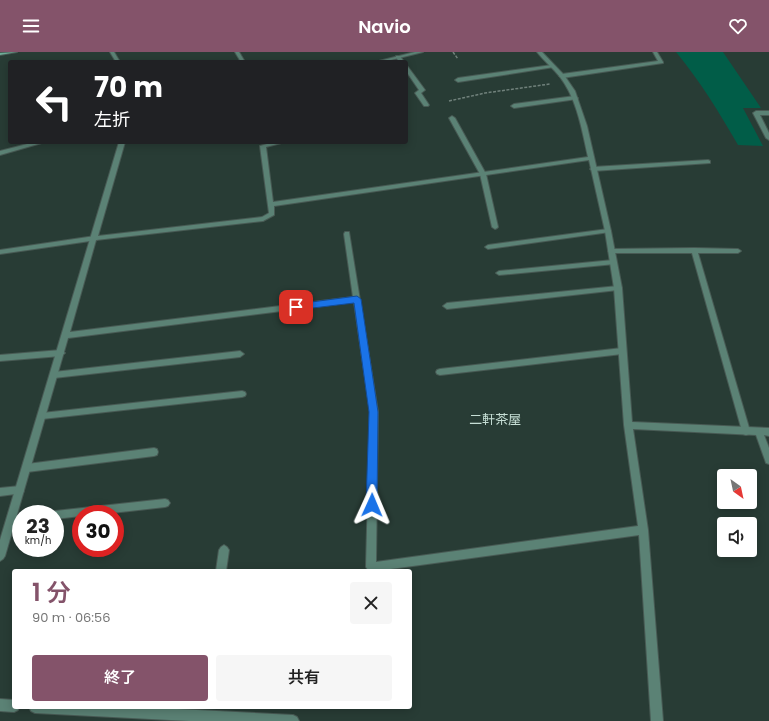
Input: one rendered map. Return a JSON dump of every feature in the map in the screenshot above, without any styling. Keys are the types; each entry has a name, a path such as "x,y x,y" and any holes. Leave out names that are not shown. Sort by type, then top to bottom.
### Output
{"street":[{"path":"0,54 15,52"},
{"path":"400,60 421,52"},
{"path":"539,52 562,76 575,98 584,126 608,231 618,288 628,425 643,530 657,721"},
{"path":"562,76 661,62 655,52"},
{"path":"458,80 552,66"},
{"path":"408,71 422,90 418,93 426,105"},
{"path":"514,106 575,98"},
{"path":"516,99 521,105"},
{"path":"769,113 756,113 769,138"},
{"path":"452,118 483,174 495,227"},
{"path":"0,153 34,144"},
{"path":"18,505 20,490 121,144"},
{"path":"0,252 95,238 263,219 272,214 272,204 263,146 272,144"},
{"path":"272,204 591,158"},
{"path":"593,169 708,162"},
{"path":"488,247 608,231"},
{"path":"347,234 374,412 371,567 643,530"},
{"path":"611,252 694,250 738,251"},
{"path":"694,250 746,431"},
{"path":"499,273 613,262"},
{"path":"447,306 618,288"},
{"path":"66,335 357,299"},
{"path":"440,372 622,351"},
{"path":"0,358 61,353"},
{"path":"54,375 240,354"},
{"path":"42,416 242,394"},
{"path":"628,425 769,432"},
{"path":"759,432 769,460"},
{"path":"27,468 154,452"},
{"path":"0,492 20,490"},
{"path":"64,514 165,503"},
{"path":"0,556 12,528"},
{"path":"221,569 224,550"},
{"path":"0,705 12,706"},
{"path":"118,709 200,711 293,721"}],"path":[{"path":"453,52 458,59"},
{"path":"449,101 485,93 566,82"}],"green space":[{"path":"676,52 723,52 761,108 743,108 763,146 738,145 709,97"}],"district":[{"name":"二軒茶屋","path":"495,419"}],"route":[{"path":"296,307 357,299 374,412 372,505"}]}
